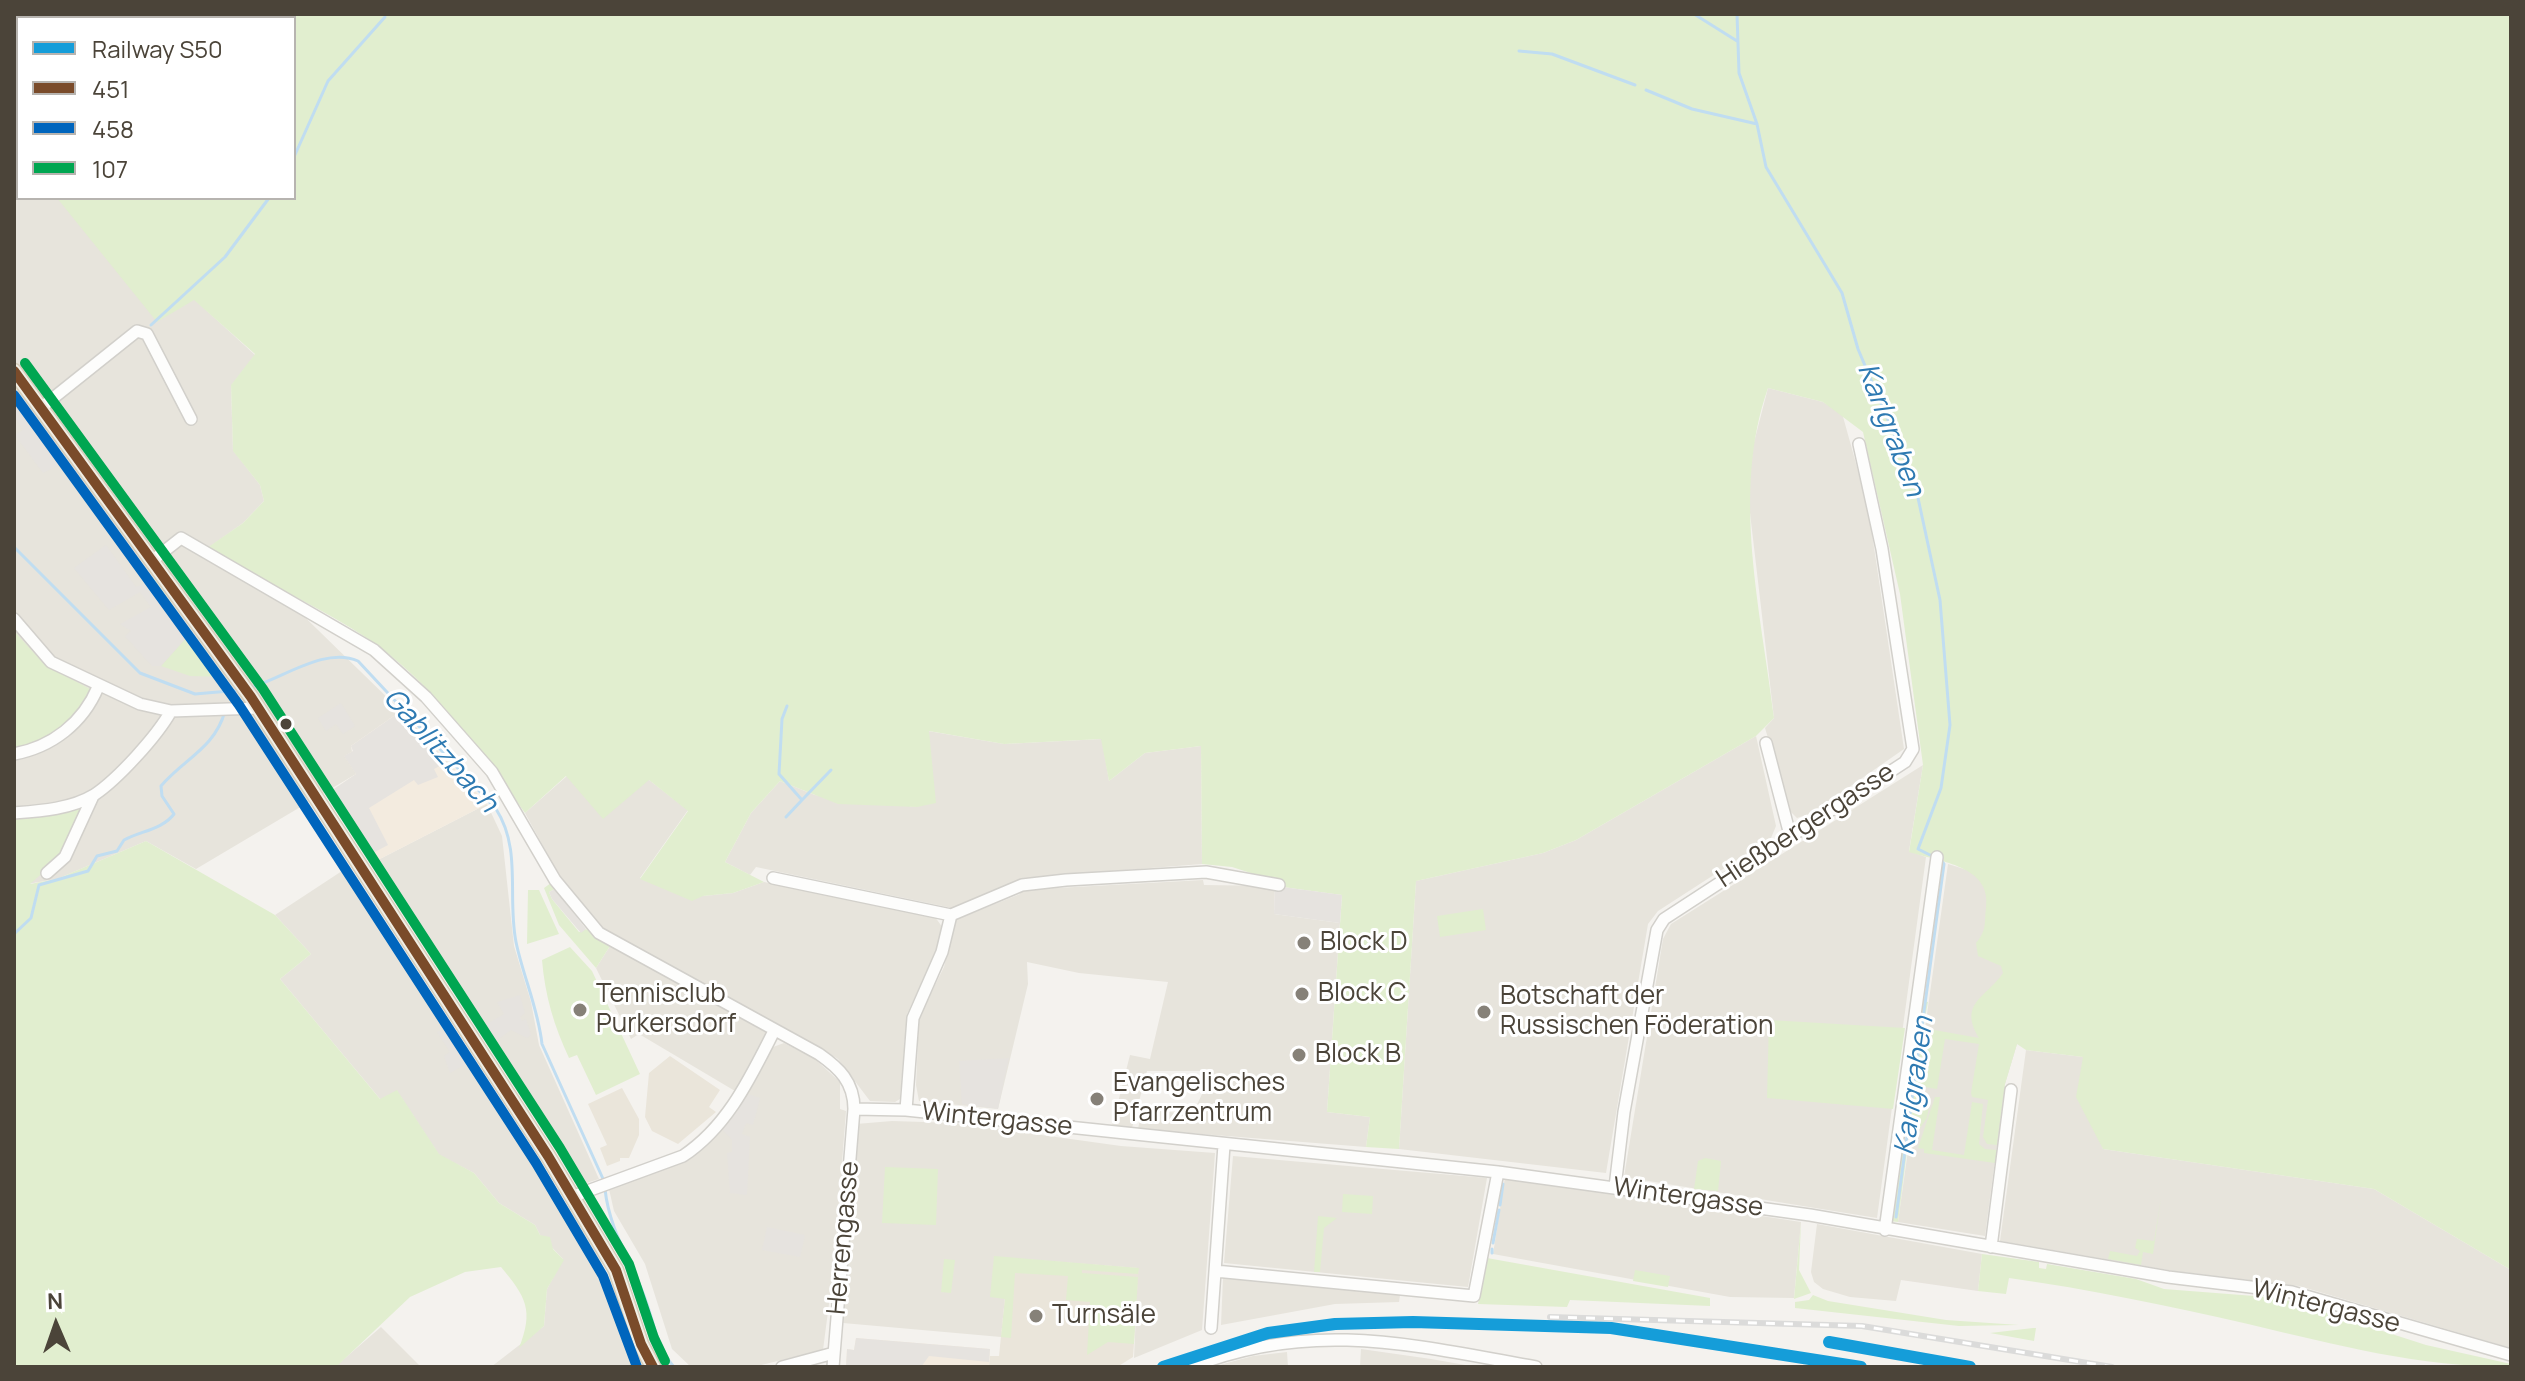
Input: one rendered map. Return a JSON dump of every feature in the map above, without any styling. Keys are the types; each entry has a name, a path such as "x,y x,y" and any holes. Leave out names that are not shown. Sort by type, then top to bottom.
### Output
{"main road":[{"path":"14,371 254,702 574,1196 616,1270 641,1344 653,1367"}],"street":[{"path":"42,407 137,331 147,334 191,419"},
{"name":"Hießbergergasse","path":"1615,1187 1624,1112 1657,930 1664,919 1905,762 1913,749 1885,563 1859,444"},
{"path":"153,560 181,538 374,650 426,697 492,772 555,880 599,933 819,1054 841,1072 851,1088 854,1109"},
{"path":"14,619 51,662 98,687 140,704 171,711 239,709 254,702"},
{"path":"14,754 39,748 63,733 89,704 98,687"},
{"path":"47,873 65,857 93,796 127,764 171,711"},
{"path":"1766,743 1790,835"},
{"path":"14,813 55,809 93,796"},
{"path":"1885,1230 1937,857"},
{"path":"773,878 951,915 1022,885 1066,880 1206,872 1279,885"},
{"path":"906,1110 913,1018 942,952 951,915"},
{"path":"574,1196 683,1156 712,1133 742,1094 774,1031"},
{"path":"1991,1247 2011,1090"},
{"name":"Wintergasse","path":"854,1109 906,1110 1615,1187 2168,1277 2292,1292 2511,1355"},
{"name":"Herrengasse","path":"833,1367 854,1109"},
{"path":"1211,1328 1224,1145"},
{"path":"1215,1271 1474,1296 1498,1172"},
{"path":"1191,1367 1227,1353 1318,1338 1359,1338 1536,1367"},
{"path":"782,1367 834,1353"}],"shaded area":[{"path":"14,145 16,200 60,200 194,299 255,355 231,386 233,450 260,485 264,501 243,523 208,548 276,589 401,711 351,746 356,774 196,869 146,841 57,879 27,884 14,910"},
{"path":"1768,388 1823,402 1842,413 1868,507 1904,749 1812,813 1797,818 1790,811 1765,728 1774,718 1748,496 1751,454"},
{"path":"19,391 105,513 97,518 59,465 43,473 15,435 23,430 14,416 14,395"},
{"path":"106,545 136,587 152,581 187,637 161,666 152,666 125,636 131,631 120,624 151,607 140,592 109,610 74,568"},
{"path":"341,703 355,726 343,734 336,724 326,731 318,718"},
{"path":"401,711 487,804 372,863 328,793 356,774 344,756 353,751 351,746"},
{"path":"401,711 447,762 434,769 438,777 418,785 414,780 369,808 388,845 371,854 343,809 338,811 328,793 356,774 344,756 353,751 351,746"},
{"path":"928,731 1004,744 1102,739 1109,781 1145,753 1201,746 1202,864 1023,878 952,908 756,867 750,875 725,862 751,813 780,781 815,795 917,807"},
{"path":"1756,736 1776,826 1771,838 1658,911 1648,924 1606,1173 1399,1149 1416,881 1543,853 1576,840"},
{"path":"1923,765 1909,851 1926,857 1877,1218 1624,1177 1663,939 1671,924"},
{"path":"567,776 649,780 688,810 640,878 703,896 733,893 764,882 935,917 943,928 937,950 907,1014 900,1099 895,1102 870,1101 838,1059 602,931 562,881 525,813"},
{"path":"487,804 502,836 514,946 531,1002 539,1045 599,1179 580,1185 372,863"},
{"path":"1948,864 1990,877 2030,1001 2005,1084 1985,1236 1898,1222"},
{"path":"345,869 597,1250 639,1367 491,1367 544,1326 547,1289 563,1259 540,1235 535,1225 499,1203 474,1173 439,1155 397,1091 381,1100 280,979 311,954 275,915"},
{"path":"1203,880 1204,885 1275,886 1274,914 1340,923 1327,1112 1370,1117 1366,1147 1138,1129 1142,1109 1187,1114 1194,1111 1203,1092 1205,1071 1147,1071 1132,1128 1112,1126 1130,1055 1150,1059 1168,982 1079,973 1027,962 1028,984 998,1109 919,1101 916,1085 919,1017 944,967 955,920 1020,894 1020,890"},
{"path":"1275,886 1342,895 1340,923 1274,914"},
{"path":"555,889 586,929 581,933 552,899 549,892"},
{"path":"610,946 767,1033 735,1091 639,1034 631,1039 596,968"},
{"path":"520,995 525,1013 520,1017 522,1021 526,1019 531,1035 527,1038 511,1030 489,1046 478,1029 504,1014 497,1002"},
{"path":"448,1027 471,1061 450,1073 444,1056 450,1052 437,1032"},
{"path":"784,1043 815,1059 840,1082 840,1109 846,1111 834,1265 823,1350 753,1367 691,1367 672,1349 645,1264 614,1211 609,1189 671,1166 701,1148 738,1110 773,1047"},
{"path":"2026,1050 2083,1057 2103,1149 2374,1189 2511,1270 2511,1348 2299,1286 2174,1271 2000,1241"},
{"path":"670,1056 720,1090 709,1107 716,1112 678,1144 652,1131 645,1117 649,1073"},
{"path":"1009,1058 998,1109 962,1104 959,1061"},
{"path":"622,1088 639,1119 639,1135 629,1158 620,1158 620,1161 607,1166 600,1148 607,1145 588,1104"},
{"path":"748,1094 760,1098 753,1125 746,1123 742,1134 750,1137 747,1195 730,1193 727,1153 732,1152 732,1140 722,1129"},
{"path":"892,1121 955,1123 1121,1146 1215,1153 1202,1330 1134,1358 1138,1268 1009,1258 1001,1337 843,1323 856,1124"},
{"path":"1233,1156 1487,1178 1468,1287 1224,1263"},
{"path":"1505,1177 1801,1222 1794,1298 1730,1297 1493,1254"},
{"path":"1817,1224 1982,1254 1978,1291 1901,1280 1896,1301 1850,1297 1823,1289 1814,1282 1811,1272"},
{"path":"767,1227 805,1235 800,1257 762,1250"},
{"path":"1009,1258 1139,1268 1133,1357 1117,1367 989,1367 990,1356 999,1356"},
{"path":"1223,1278 1400,1295 1399,1302 1335,1304 1221,1325"},
{"path":"381,1327 421,1367 336,1367 336,1366"},
{"path":"856,1338 990,1349 989,1367 846,1367 847,1349 854,1350"},
{"path":"856,1338 990,1349 989,1362 929,1356 921,1367 846,1367 847,1349 854,1350"},
{"path":"1361,1349 1431,1359 1477,1367 1360,1367"},
{"path":"1287,1352 1288,1367 1212,1367 1253,1356"}],"green space":[{"path":"14,14 2511,14 2511,1270 2374,1189 2103,1149 2076,1097 2083,1057 2026,1050 2017,1044 2005,1084 1997,1145 1987,1144 1983,1137 1988,1100 1972,1097 1971,1093 1979,1044 1945,1039 1937,1089 1925,1087 1922,1090 1930,1101 1927,1118 1918,1131 1904,1130 1921,1001 1928,1002 1923,1028 1979,1038 1973,1026 1973,1009 2003,973 2001,966 1978,956 1976,943 1983,930 1986,908 1986,894 1981,883 1962,868 1909,852 1923,765 1900,594 1863,432 1823,402 1768,388 1757,428 1750,510 1752,552 1774,718 1756,736 1576,840 1543,853 1416,881 1399,1149 1366,1147 1370,1117 1327,1112 1342,895 1275,886 1282,883 1232,867 1202,864 1201,746 1145,753 1109,781 1101,739 1004,744 929,731 936,803 917,807 838,804 780,781 751,813 725,862 764,882 733,893 703,896 692,901 640,879 688,811 649,780 603,819 566,776 525,813 468,736 402,665 351,628 207,548 243,523 264,501 260,485 233,451 231,385 255,354 194,300 157,322 59,200 296,200 296,16 16,16 16,148"},
{"path":"154,578 192,633 187,637 151,579"},
{"path":"14,631 44,664 90,689 76,711 59,728 39,741 14,749"},
{"path":"185,639 190,647 197,649 202,645 224,677 190,676 161,666"},
{"path":"83,805 62,856 30,884 57,879 146,841 275,915 311,954 280,979 380,1099 397,1090 439,1154 474,1173 499,1203 535,1225 540,1235 550,1237 553,1249 564,1260 547,1289 544,1326 519,1348 526,1324 525,1304 501,1267 465,1272 410,1297 336,1367 14,1367 14,820 57,814"},
{"path":"551,883 555,889 549,892 552,899 579,932 586,929 610,946 596,968 559,925 544,888"},
{"path":"528,890 539,890 559,934 527,944"},
{"path":"1483,909 1486,930 1440,937 1437,916"},
{"name":"Tennisclub Purkersdorf","path":"570,947 592,971 640,1074 596,1095 577,1055 569,1058 545,986 542,960"},
{"path":"1769,1020 1905,1028 1893,1109 1767,1098"},
{"path":"1935,1097 1940,1097 1932,1150 1964,1155 1972,1102 1983,1104 1979,1144 1985,1149 1997,1150 1995,1163 1924,1153 1924,1149 1918,1148"},
{"path":"1900,1151 1907,1151 1898,1222 1890,1221"},
{"path":"1705,1158 1721,1161 1718,1191 1694,1189 1698,1161"},
{"path":"885,1167 938,1169 936,1225 882,1223"},
{"path":"1343,1194 1373,1196 1372,1214 1342,1212"},
{"path":"2161,1198 2153,1254 2143,1252 2141,1265 2108,1259 2110,1251 2137,1256 2140,1251 2135,1248 2137,1239 2154,1241"},
{"path":"1318,1216 1337,1218 1324,1228 1320,1272 1314,1272"},
{"path":"1801,1222 1799,1270 1811,1293 1794,1299"},
{"path":"1982,1254 2039,1262 2039,1268 2046,1269 2047,1264 2136,1279 2164,1289 2280,1298 2426,1345 2511,1364 2511,1367 2411,1359 2159,1304 2009,1278 2006,1294 1978,1291"},
{"path":"994,1256 1139,1268 1138,1274 1082,1270 1082,1273 1138,1277 1134,1344 1108,1342 1087,1355 1090,1302 1066,1300 1068,1276 1015,1273 1011,1338 1001,1337 1005,1299 990,1297"},
{"path":"1487,1258 1710,1298 1710,1306 1570,1300 1567,1307 1478,1304"},
{"path":"944,1259 955,1260 951,1293 941,1292"},
{"path":"1635,1270 1670,1276 1668,1287 1633,1281"},
{"path":"1813,1295 1828,1301 1946,1320 2019,1325 1959,1326 1795,1308 1795,1302 1809,1300"},
{"path":"2036,1328 2034,1341 1990,1333"}],"waterway":[{"path":"1694,14 1737,41"},
{"name":"Karlgraben","path":"1737,14 1739,73 1757,124 1766,167 1842,293 1858,349 1915,484 1940,600 1950,725 1941,788 1918,849 1934,857"},
{"path":"296,153 328,81 385,17"},
{"path":"1519,51 1552,54 1635,85"},
{"path":"1646,90 1692,109 1757,124"},
{"path":"151,325 225,257 268,200"},
{"name":"Gablitzbach","path":"14,547 140,673 195,694 241,690"},
{"name":"Gablitzbach","path":"249,688 318,661 345,657 358,661 496,809 509,840 516,942 542,1044 604,1181"},
{"path":"786,817 802,800 779,774 782,719 787,706"},
{"path":"14,934 31,918 39,885 88,871 97,856 117,851 124,840 158,826 174,814 162,796 161,786 214,735 225,711"},
{"path":"802,800 831,770"},
{"name":"Karlgraben","path":"1896,1217 1944,864 1940,859"},
{"path":"1500,1205 1503,1184"},
{"name":"Gablitzbach","path":"605,1189 615,1230 643,1293 659,1341 674,1367"},
{"path":"1493,1243 1499,1210"}],"railway":[{"path":"1550,1317 1862,1326 2112,1367"}],"rail line":[{"name":"S50","path":"1163,1367 1268,1333 1335,1324 1413,1322 1611,1328 1861,1367"},
{"name":"S50","path":"1829,1342 1970,1367"}],"transit line":[{"name":"107","path":"25,363 263,689 560,1148 629,1264 665,1361"},
{"name":"451","path":"14,371 251,697 548,1156 616,1270 641,1344 653,1367"},
{"name":"458","path":"14,395 239,705 536,1163 603,1276 637,1367"}],"place":[{"name":"Block D","path":"1304,943"},
{"name":"Block C","path":"1302,994"},
{"name":"Tennisclub Purkersdorf","path":"580,1010"},
{"name":"Botschaft der Russischen Föderation","path":"1484,1012"},
{"name":"Block B","path":"1299,1055"},
{"name":"Evangelisches Pfarrzentrum","path":"1097,1099"},
{"name":"Turnsäle","path":"1036,1316"}]}
